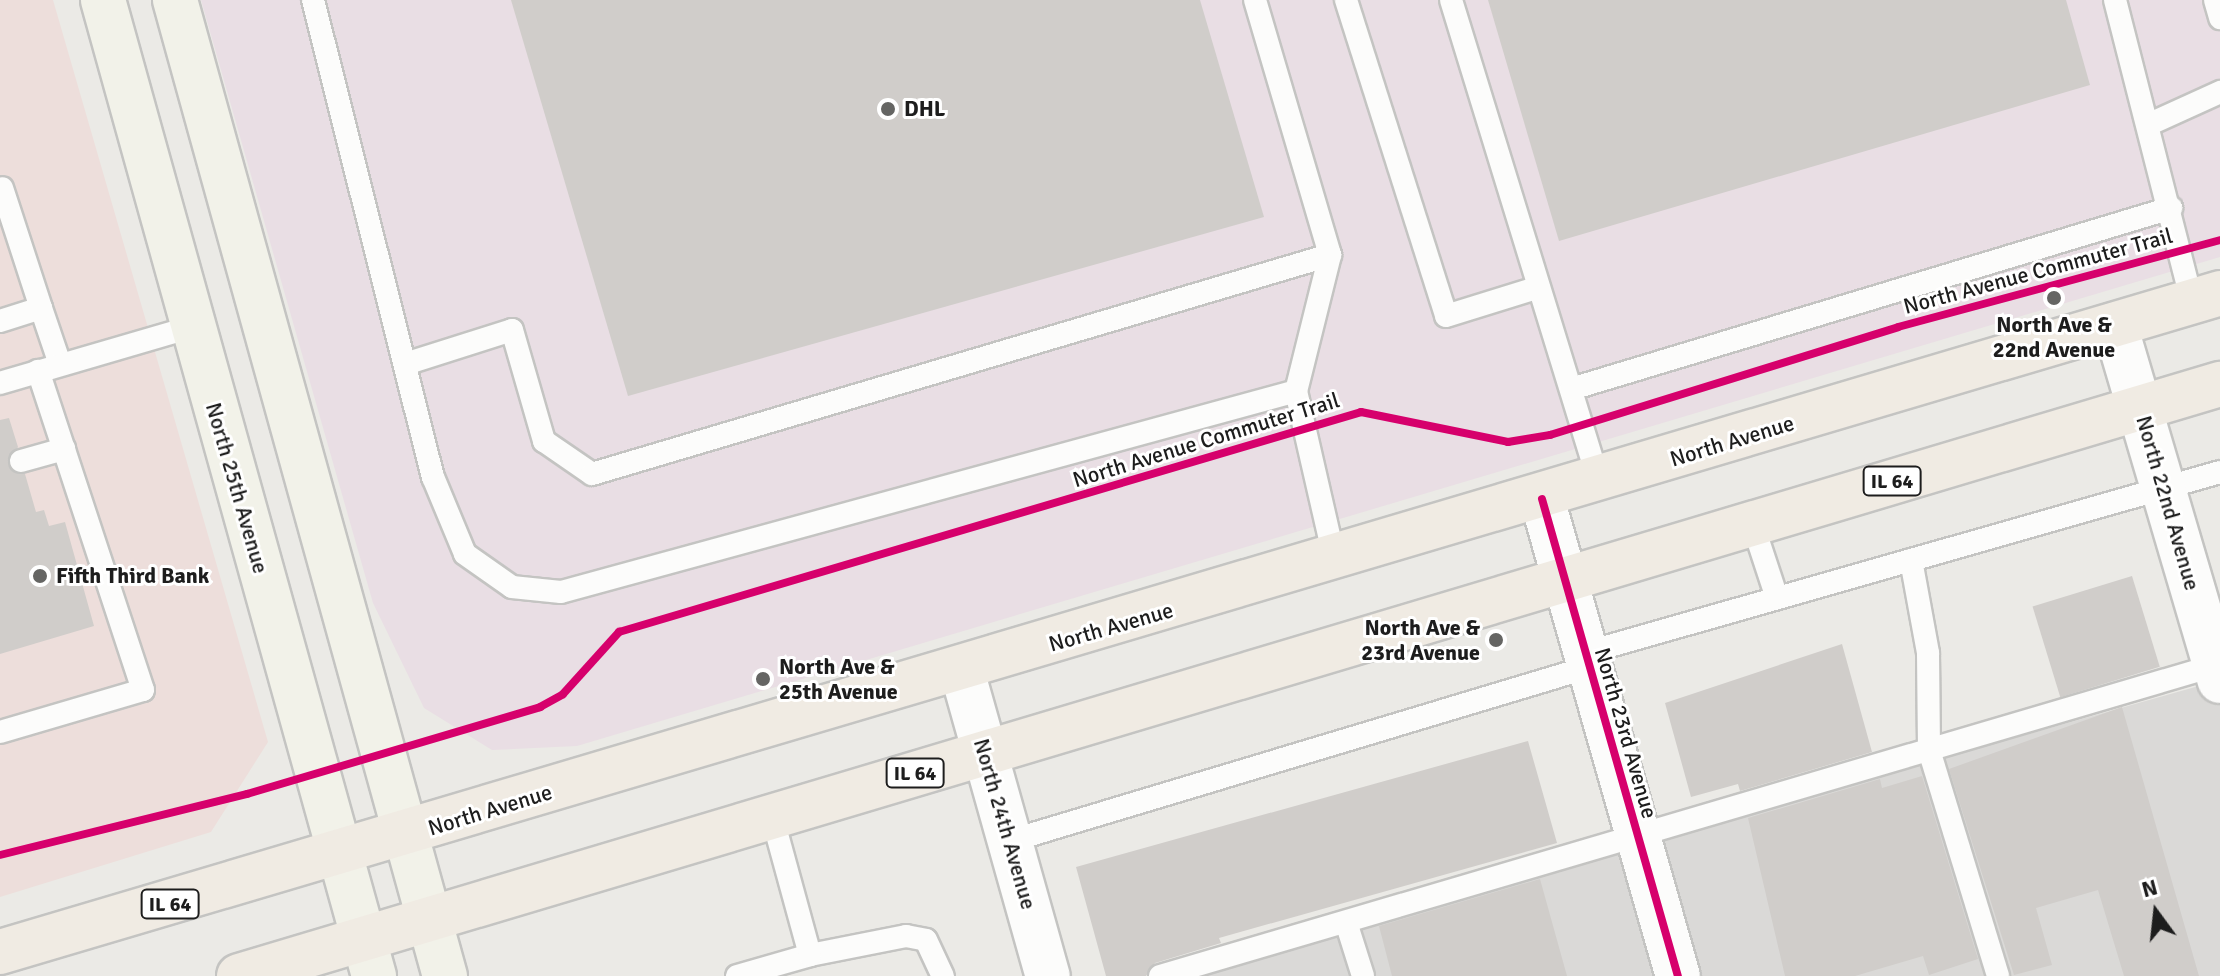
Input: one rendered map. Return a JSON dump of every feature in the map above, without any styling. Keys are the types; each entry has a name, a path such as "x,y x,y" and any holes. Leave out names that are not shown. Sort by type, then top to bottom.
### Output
{"main road":[{"name":"North 25th Avenue","path":"103,0 368,957"},
{"path":"175,0 445,976"},
{"name":"North Avenue","path":"0,952 340,855 1335,561 2206,298"},
{"name":"IL 64","path":"239,976 368,957 429,918 2220,384"}],"street":[{"name":"North 22nd Avenue","path":"2115,325 2218,670"},
{"name":"North 23rd Avenue","path":"1542,499 1678,976"},
{"name":"North 24th Avenue","path":"962,671 1048,976"}],"lane":[{"path":"313,0 433,477 465,554 512,587 561,592 1296,391"},
{"path":"1255,0 1330,255 1296,391 1335,561"},
{"path":"1346,0 1446,316 1539,287"},
{"path":"1451,0 1599,482"},
{"path":"2115,0 2152,123 2171,208 2206,298"},
{"path":"2215,0 2220,18"},
{"path":"2152,123 2220,92"},
{"path":"1,186 60,364"},
{"path":"1571,389 2171,208"},
{"path":"405,364 512,330 544,441 592,474 1330,255"},
{"path":"0,321 41,308"},
{"path":"0,383 192,327"},
{"path":"0,732 143,690 38,371"},
{"path":"21,461 64,449"},
{"path":"1010,841 1777,598 2220,472"},
{"path":"1752,522 1777,598"},
{"path":"1911,560 1928,653 1929,750 1998,976"},
{"path":"1160,976 1638,840 1929,750 2218,670"},
{"path":"772,816 810,955"},
{"path":"1346,922 1363,976"},
{"path":"737,976 810,955 906,936 926,940 943,976"}],"shaded area":[{"path":"0,0 53,0 268,742 211,832 0,897"},
{"path":"201,0 2220,0 2220,257 577,746 492,750 424,708 373,603"},
{"path":"2220,680 2220,976 1172,976"}],"building":[{"name":"DHL","path":"511,0 1200,0 1264,217 628,396"},
{"path":"1488,0 2066,0 2090,85 1559,241"},
{"name":"Fifth Third Bank","path":"9,418 18,447 8,465 25,474 36,512 44,510 49,526 65,522 94,626 0,654 0,420"},
{"path":"2132,576 2160,667 2060,697 2033,606"},
{"path":"1842,644 1872,752 1740,791 1738,784 1691,797 1665,703"},
{"path":"2122,707 2199,976 2124,976 2098,890 2036,908 2052,965 2014,975 1949,769"},
{"path":"1528,741 1557,843 1219,938 1221,943 1155,963 1146,976 1106,976 1076,867"},
{"path":"1922,776 1978,959 1929,975 1923,956 1855,976 1785,976 1748,818 1880,779 1882,788"},
{"path":"1540,879 1567,976 1392,976 1379,926"}],"cycle path":[{"name":"North Avenue Commuter Trail","path":"0,855 247,794 540,707 563,694 619,632 1361,412 1508,442 1550,435 1898,327 2220,240"},
{"path":"1542,499 1678,976"}],"place":[{"name":"DHL","path":"888,109"},
{"name":"North Ave & 22nd Avenue","path":"2054,298"},
{"name":"Fifth Third Bank","path":"40,576"},
{"name":"North Ave & 23rd Avenue","path":"1496,640"},
{"name":"North Ave & 25th Avenue","path":"763,679"}]}
